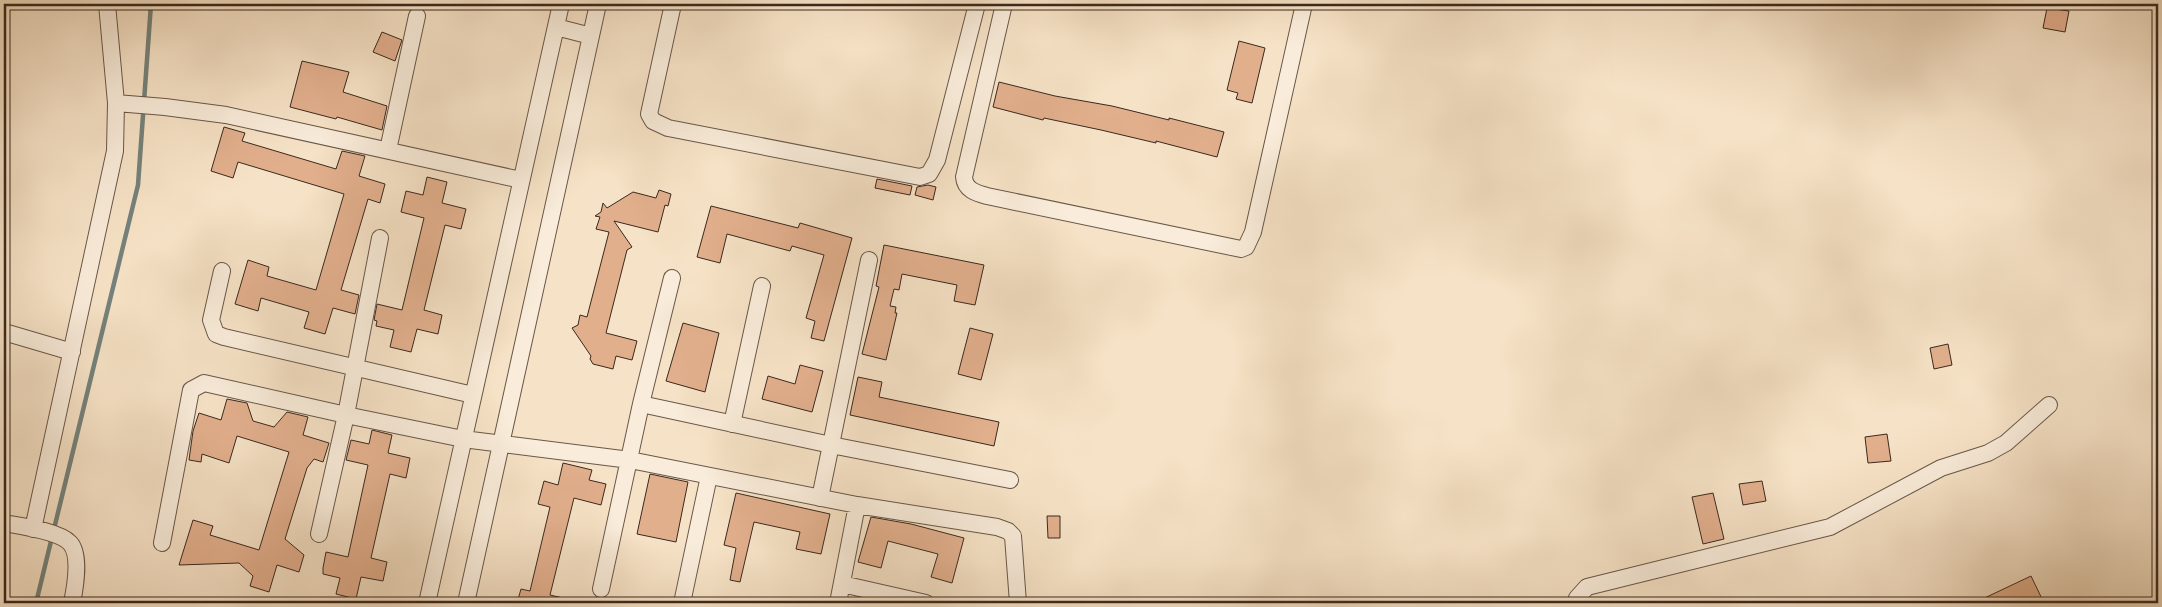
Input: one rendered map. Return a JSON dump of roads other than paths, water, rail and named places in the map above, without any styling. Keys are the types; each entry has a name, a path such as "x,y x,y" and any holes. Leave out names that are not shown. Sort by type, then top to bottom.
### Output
{"street":[{"path":"46,533 72,352 115,151 116,103 108,4"},
{"path":"427,603 560,4"},
{"path":"466,603 598,4"},
{"path":"673,4 649,114 653,121 668,128 920,178 929,174 937,160 977,4"},
{"path":"1004,4 964,177 964,183 969,189 988,196 1241,249 1246,247 1253,232 1304,4"},
{"path":"388,150 418,16"},
{"path":"556,27 591,36"},
{"path":"116,103 226,115 521,180"},
{"path":"319,534 346,415 380,238"},
{"path":"820,498 869,260"},
{"path":"222,271 211,320 216,334 473,395"},
{"path":"600,589 641,404 672,278"},
{"path":"732,424 762,286"},
{"path":"4,332 72,352"},
{"path":"162,543 191,390 204,383 463,439 630,460 857,505 997,527 1008,531 1013,536 1016,546 1018,603"},
{"path":"641,404 831,445 1010,480"},
{"path":"1578,603 1577,598 1587,588 1830,527 1941,468 1988,453 2006,443 2048,405"},
{"path":"682,603 709,476"},
{"path":"838,603 857,505"},
{"path":"4,523 46,533 70,543 75,554 76,583 72,603"},
{"path":"842,584 926,603"}],"waterway":[{"path":"54,529 138,185 151,4"},
{"path":"36,603 52,537"}]}
